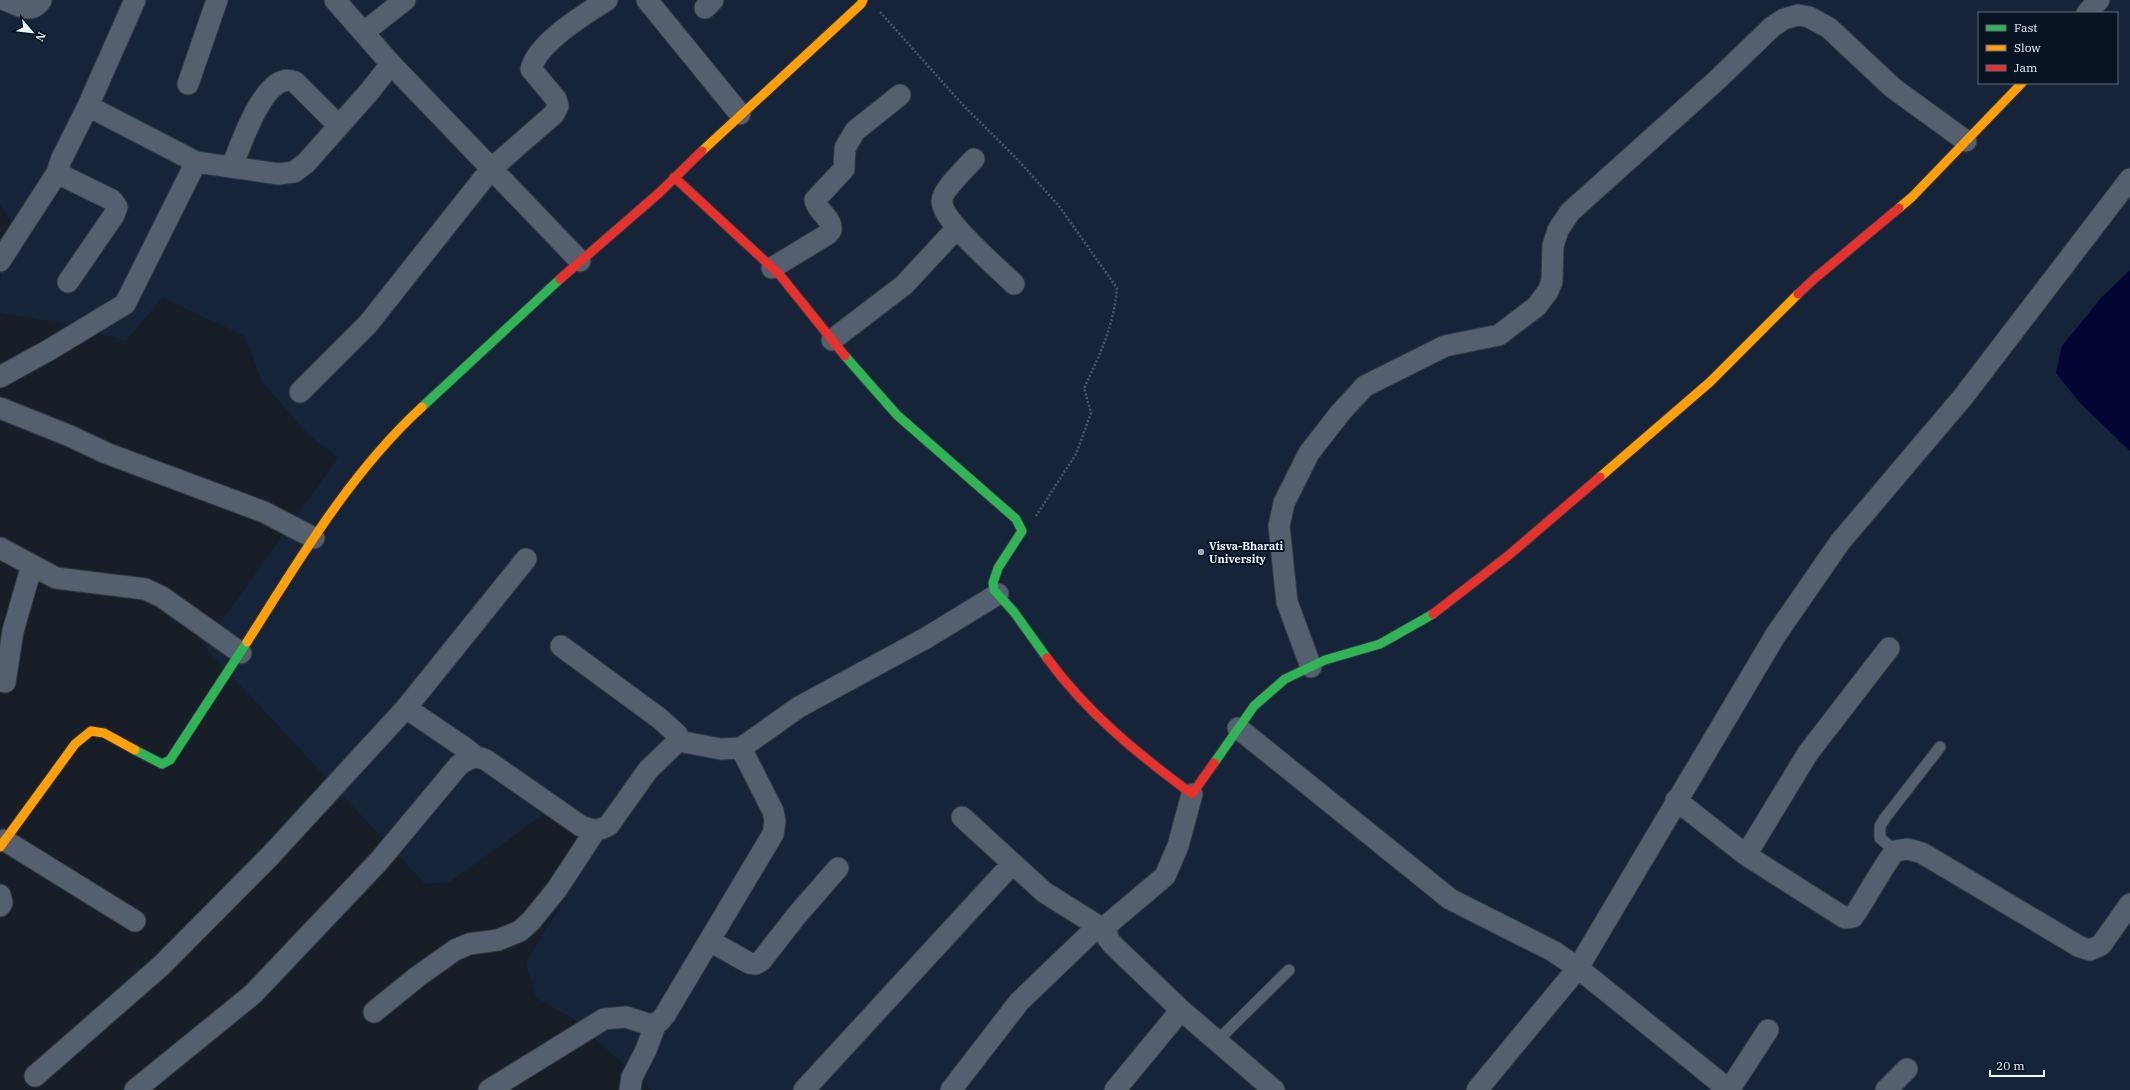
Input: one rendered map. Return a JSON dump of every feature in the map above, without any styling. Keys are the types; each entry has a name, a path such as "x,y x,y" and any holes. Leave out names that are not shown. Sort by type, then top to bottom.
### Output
{"street":[{"path":"5,0 24,8 35,7 41,0"},
{"path":"0,261 57,173 61,160 88,106 135,0"},
{"path":"188,84 217,0"},
{"path":"335,0 391,64 580,261"},
{"path":"364,32 405,0"},
{"path":"300,392 368,324 491,169 554,114 558,106 556,99 532,69 534,60 539,52 574,22 607,0"},
{"path":"647,0 740,114"},
{"path":"135,921 2,844 75,744 91,731 104,733 162,764 170,760 241,653 314,538 375,455 411,417 580,261 659,193 740,114 861,4 863,0"},
{"path":"2088,12 2099,0"},
{"path":"1311,666 1287,602 1279,526 1284,503 1309,453 1341,412 1365,386 1445,346 1499,334 1537,306 1548,291 1552,281 1553,246 1558,230 1570,212 1717,80 1772,27 1784,19 1798,15 1809,17 1829,28 1893,88 1966,141"},
{"path":"88,106 196,162 232,166 278,174 294,172 306,164 369,92 391,64"},
{"path":"232,166 254,113 269,91 281,81 289,80 295,82 339,126"},
{"path":"951,1090 1019,1002 1109,922 1165,876 1178,846 1192,794 1254,706 1285,679 1325,660 1380,644 1433,614 1509,555 1710,382 1814,279 1912,197 2021,84"},
{"path":"772,268 828,234 831,230 830,222 819,210 815,200 818,195 844,169 845,148 855,131 900,95"},
{"path":"974,159 946,191 942,201 944,209 957,228 1014,284"},
{"path":"0,377 49,350 125,304 196,162"},
{"path":"57,173 112,200 116,207 114,215 68,282"},
{"path":"674,177 772,268 832,340 898,414 1016,519 1022,531 994,573 992,584 998,594 1066,682 1110,729 1192,794"},
{"path":"1477,1090 1578,968 1676,800 1775,636 1840,542 1963,397 2130,179"},
{"path":"832,340 904,285 957,228"},
{"path":"0,408 70,436 106,453 264,512 314,538"},
{"path":"0,548 56,578 145,589 162,596 241,653"},
{"path":"35,1076 162,965 270,855 406,708 526,559"},
{"path":"5,682 13,631 32,566"},
{"path":"678,741 721,749 741,748 799,707 926,638 998,594"},
{"path":"560,646 666,723 677,734 678,741"},
{"path":"1746,854 1808,753 1889,648"},
{"path":"406,708 476,757 486,760 509,774 580,826 595,831 601,830 609,825 648,770 678,741"},
{"path":"1238,728 1450,899 1553,951 1578,968 1729,1090 1768,1030"},
{"path":"630,1090 632,1077 646,1050 656,1023 673,1004 773,834 775,821 774,811 741,748"},
{"path":"135,1090 253,994 374,866 459,765 468,758 476,757"},
{"path":"1676,800 1746,854 1845,918 1853,917 1882,868 1895,850 1908,849 1922,853 2080,947 2090,950 2100,945 2130,904"},
{"path":"962,817 1044,892 1102,929 1112,944 1181,1010 1274,1090"},
{"path":"374,1012 417,976 454,950 470,944 498,940 520,930 531,921 557,889 595,831"},
{"path":"804,1090 1012,864"},
{"path":"710,941 749,963 756,964 761,961 797,915 838,868"},
{"path":"0,895 2,903 0,906"},
{"path":"1115,1090 1181,1010"},
{"path":"489,1090 604,1019 626,1017 651,1025 656,1023"},
{"path":"1886,1090 1907,1069"}],"lane":[{"path":"1895,850 1880,838 1880,826 1898,799 1940,747"},
{"path":"1217,1041 1289,970"}],"path":[{"path":"879,12 962,105 1017,159 1059,206 1117,288 1116,308 1106,342 1084,388 1091,413 1076,454 1034,518 1022,531"}],"shaded area":[{"name":"Visva-Bharati University","path":"0,0 2130,0 2130,1090 652,1090 572,1018 536,998 526,963 585,864 574,828 545,813 450,882 425,884 204,646 338,458 309,435 262,382 245,336 162,298 126,341 60,323 0,313 0,280 11,221 0,205"},
{"path":"2130,270 2130,451 2080,403 2056,373 2062,346 2102,297"}],"traffic: fast":[{"path":"422,407 560,279"},
{"path":"845,356 897,415 1016,519 1022,531 998,568 993,583 994,590 1014,612 1047,658"},
{"path":"1214,763 1254,706 1285,679 1325,660 1380,644 1433,614"},
{"path":"135,750 162,764 170,760 247,642"}],"traffic: slow":[{"path":"702,151 861,4 863,0"},
{"path":"1899,208 1912,197 2021,84"},
{"path":"1600,477 1710,382 1798,294"},
{"path":"247,642 327,518 372,460 422,407"},
{"path":"0,847 75,744 91,731 104,733 135,750"}],"traffic: jam":[{"path":"560,279 659,193 702,151"},
{"path":"674,177 779,274 845,356"},
{"path":"1798,294 1899,208"},
{"path":"1433,614 1509,555 1600,477"},
{"path":"1047,658 1079,697 1114,732 1152,764 1192,794 1214,763"}],"place":[{"name":"Visva-Bharati University","path":"1201,552"}]}
